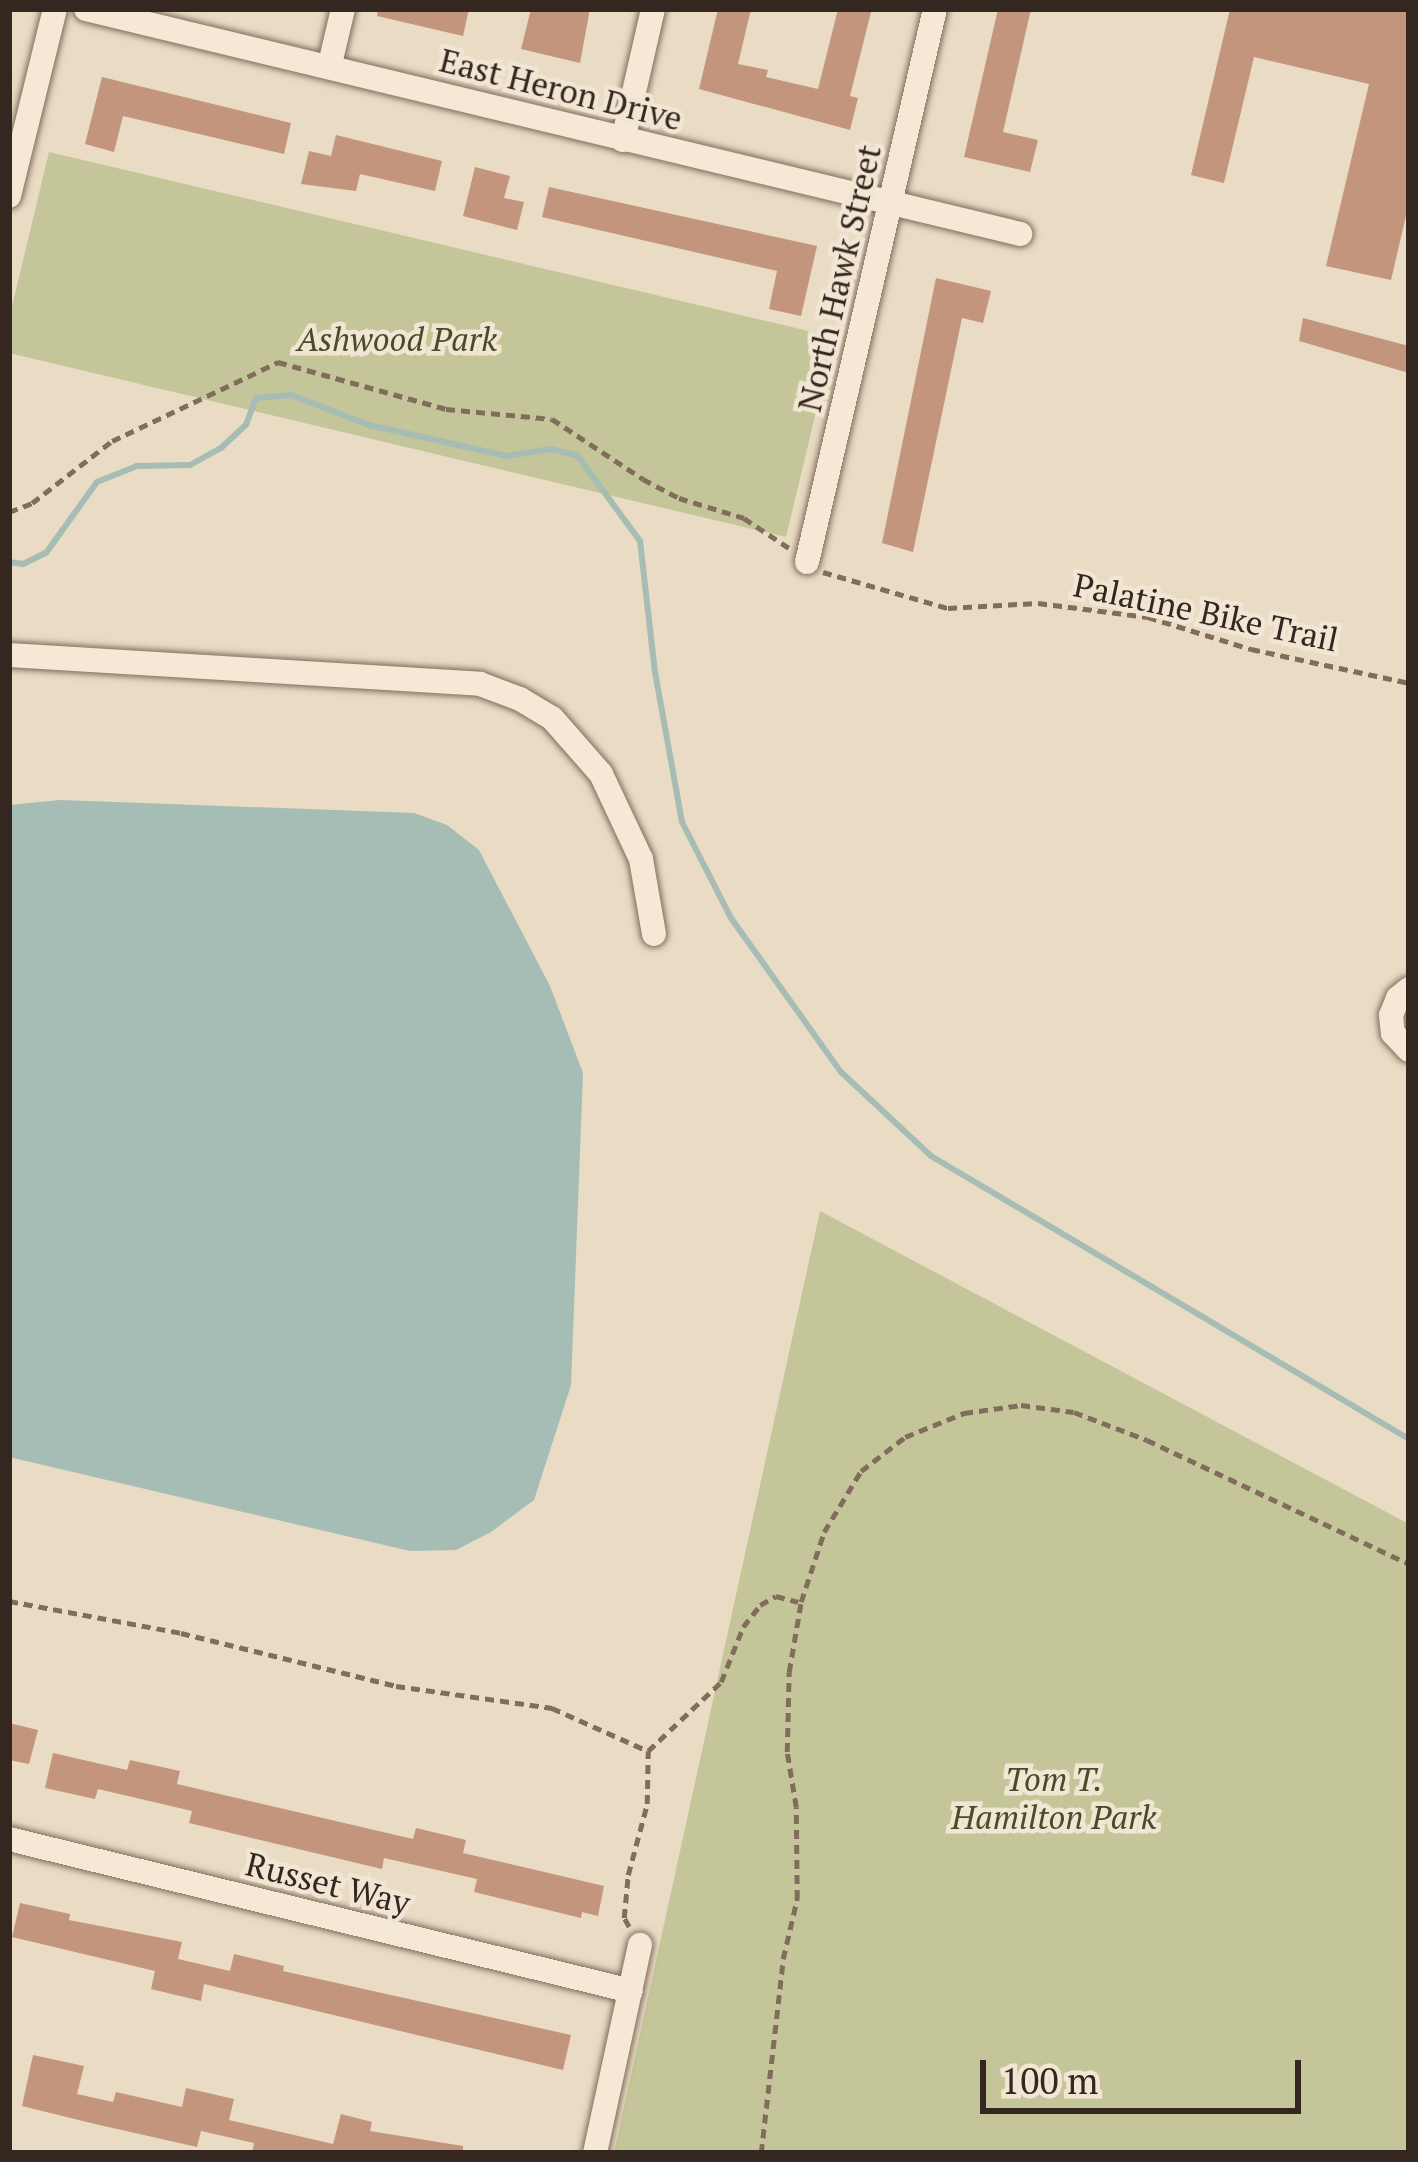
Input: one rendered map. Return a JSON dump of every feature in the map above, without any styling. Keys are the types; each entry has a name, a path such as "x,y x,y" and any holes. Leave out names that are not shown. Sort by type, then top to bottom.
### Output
{"street":[{"path":"9,196 55,9"},
{"name":"East Heron Drive","path":"86,9 1020,233"},
{"path":"330,64 343,9"},
{"path":"623,140 653,9"},
{"name":"North Hawk Street","path":"807,562 935,9"},
{"path":"9,656 480,684 520,699 552,718 601,774 641,860 654,934"},
{"path":"1409,988 1398,998 1391,1015 1393,1033 1409,1050"},
{"name":"Russet Way","path":"9,1839 631,1990"},
{"path":"595,2153 640,1945"}],"path":[{"name":"Palatine Bike Trail","path":"9,512 32,503 112,441 278,362 446,409 552,419 679,498 744,518 826,574 948,608 1081,606 1409,683"},
{"path":"761,2153 784,1959 796,1899 799,1851 786,1708 801,1603 824,1532 861,1471 905,1437 964,1413 1021,1405 1074,1412 1147,1439 1409,1564"},
{"path":"640,1945 624,1918 628,1875 647,1804 648,1750 721,1682 742,1627 760,1605 776,1596 801,1603"},
{"path":"9,1601 182,1634 396,1686 552,1708 648,1750"}],"green space":[{"name":"Ashwood Park","path":"49,152 834,337 786,537 9,353 9,319"},
{"name":"Tom T. Hamilton Park","path":"820,1211 1409,1524 1409,2153 614,2153"}],"shaded area":[{"path":"60,800 414,813 447,825 479,850 550,986 583,1073 571,1385 534,1500 491,1532 456,1550 410,1551 9,1457 9,805"}],"building":[{"path":"378,9 469,9 463,36 377,16"},
{"path":"531,9 590,9 580,63 521,49"},
{"path":"718,9 751,9 738,64 768,70 766,77 818,89 838,9 871,12 850,96 858,98 850,130 699,89"},
{"path":"998,9 1031,9 1003,132 1038,140 1030,172 964,157"},
{"path":"1230,9 1409,9 1409,203 1391,280 1326,266 1369,84 1254,57 1224,183 1191,175"},
{"path":"102,77 291,123 284,154 123,116 114,152 85,144"},
{"path":"336,135 442,161 435,191 360,174 356,191 301,184 309,151 331,156"},
{"path":"475,167 510,176 504,198 524,202 517,230 463,216"},
{"path":"549,187 817,246 801,316 769,309 777,271 542,217"},
{"path":"936,278 991,291 983,323 962,318 913,552 882,543"},
{"path":"1303,318 1409,346 1409,373 1299,341"},
{"path":"9,1723 38,1730 29,1764 9,1760"},
{"path":"53,1753 127,1770 130,1760 180,1771 177,1784 413,1839 416,1828 466,1840 463,1853 604,1886 598,1916 582,1912 581,1918 474,1892 477,1879 384,1858 382,1869 189,1823 192,1811 98,1789 95,1799 45,1788"},
{"path":"20,1903 70,1914 69,1920 182,1942 178,1959 230,1971 234,1954 284,1966 283,1971 571,2035 563,2070 204,1984 201,2001 151,1989 155,1971 12,1937"},
{"path":"33,2055 84,2066 77,2094 113,2102 116,2092 182,2107 186,2088 234,2099 229,2120 333,2144 341,2114 372,2122 370,2131 463,2146 463,2153 252,2153 254,2143 201,2131 197,2147 95,2124 22,2106"}],"waterway":[{"path":"9,562 23,564 46,553 97,482 137,466 190,465 221,448 246,425 256,398 291,395 369,425 507,456 550,449 577,455 640,541 655,672 682,822 731,918 841,1072 931,1156 1409,1439"}]}
